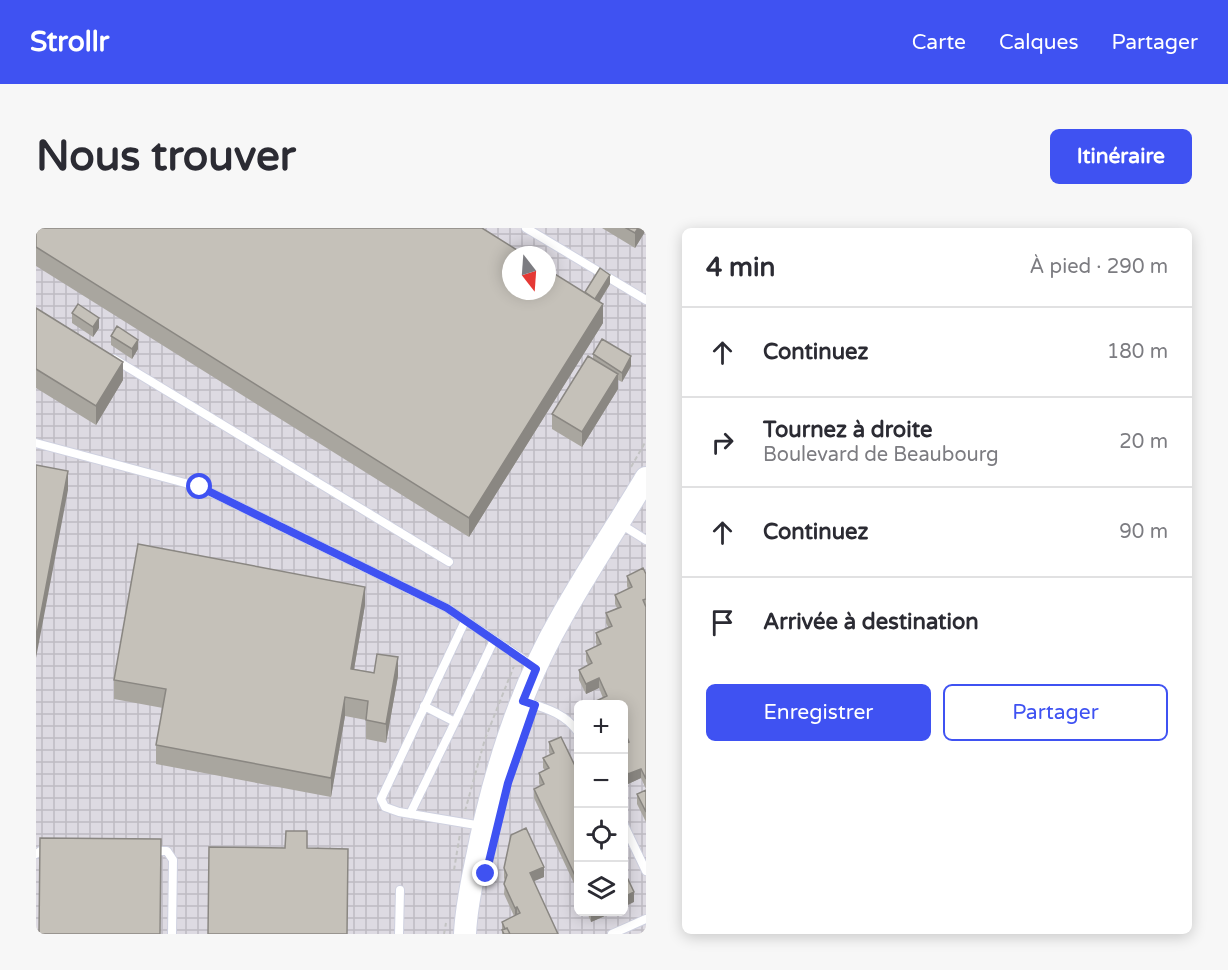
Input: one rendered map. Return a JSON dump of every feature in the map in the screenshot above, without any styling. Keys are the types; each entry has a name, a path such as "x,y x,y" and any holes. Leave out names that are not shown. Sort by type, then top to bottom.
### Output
{"main road":[{"path":"465,934 466,911 483,826 507,742 523,701 560,619 646,478"}],"lane":[{"path":"526,228 646,300"},
{"path":"104,353 449,562"},
{"path":"36,443 200,487 447,608 536,669"},
{"path":"619,523 646,540"},
{"path":"465,621 381,799 385,807 410,814 483,826"},
{"path":"410,814 494,640"},
{"path":"523,701 551,710 567,718 574,726"},
{"path":"424,706 455,722"},
{"path":"628,833 646,871"},
{"path":"36,854 42,850 64,850"},
{"path":"144,851 167,851 173,860 172,934"},
{"path":"399,934 400,890"},
{"path":"612,934 646,919"}],"shaded area":[{"path":"36,228 646,228 646,934 36,934"}],"building":[{"path":"36,228 482,228 511,246 502,246 502,300 556,300 556,275 603,304 469,518 36,247"},
{"path":"626,228 638,228 635,233"},
{"path":"600,268 610,275 595,299 585,292"},
{"path":"78,304 99,318 93,327 72,313"},
{"path":"36,308 123,362 96,406 36,369"},
{"path":"117,326 138,340 132,349 111,336"},
{"path":"602,339 631,356 622,373 593,354"},
{"path":"588,356 618,374 582,432 552,414"},
{"path":"36,465 68,471 36,639"},
{"path":"138,544 365,587 351,669 374,673 377,654 398,657 386,724 366,720 368,701 345,697 331,778 156,745 166,689 114,680"},
{"path":"643,568 646,574 646,599 643,600 646,607 646,779 641,769 628,774 628,700 598,700 607,696 599,678 586,684 579,670 592,663 586,651 601,644 596,633 612,626 606,613 621,607 615,595 632,587 627,576"},
{"path":"561,737 574,764 574,873 534,789 544,784 539,773 549,768 543,758 554,753 549,742"},
{"path":"646,790 646,812 637,794"},
{"path":"526,828 544,867 530,873 558,934 510,934 502,922 520,913 517,907 515,908 504,884 507,875 504,868 511,835"},
{"path":"286,831 307,831 307,848 348,849 347,934 208,934 209,847 285,848"},
{"path":"40,838 161,839 160,934 39,934"},
{"path":"628,879 634,892 628,895"},
{"path":"507,928 510,934 504,934 502,930"}],"route":[{"path":"200,487 447,608 536,669 523,701 535,705 508,783 486,874"}]}
